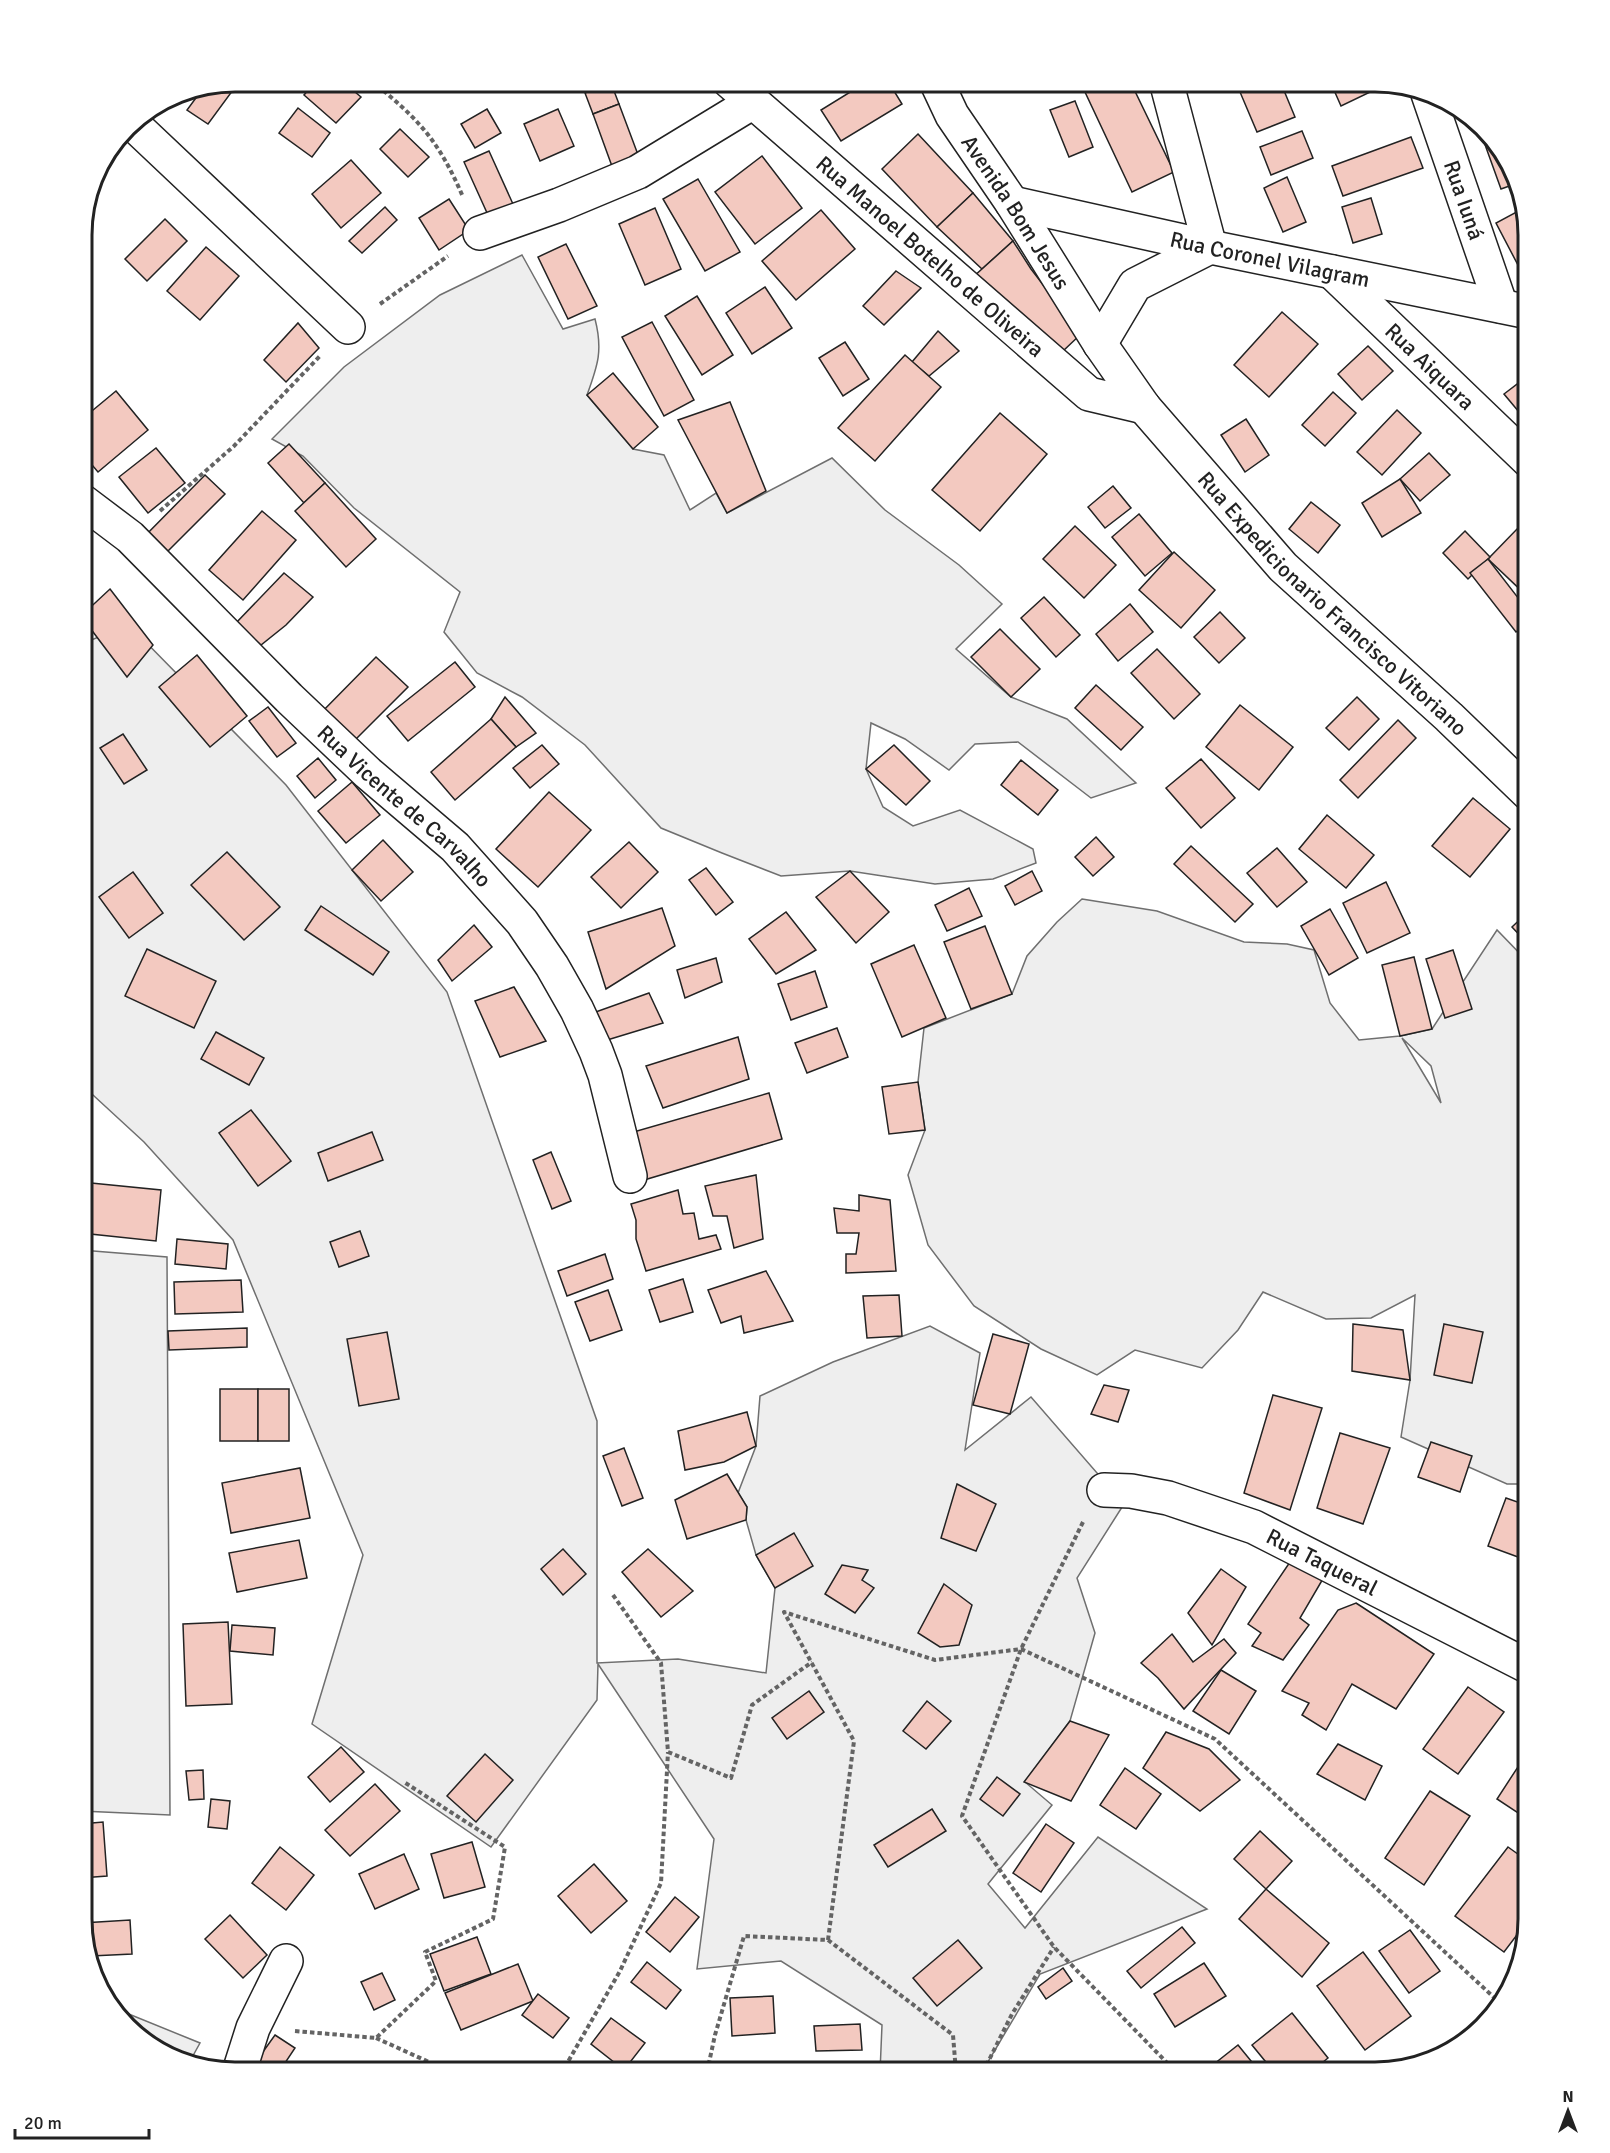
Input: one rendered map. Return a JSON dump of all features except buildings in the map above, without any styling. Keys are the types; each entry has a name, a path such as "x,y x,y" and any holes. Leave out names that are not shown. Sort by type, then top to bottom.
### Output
{"street":[{"path":"480,233 559,205 638,172 741,92"},
{"name":"Rua Manoel Botelho de Oliveira","path":"741,92 1089,394 1144,407"},
{"name":"Avenida Bom Jesus","path":"941,92 952,115 1012,203 1100,344 1144,407"},
{"path":"1100,344 1135,285 1210,247 1170,92"},
{"name":"Rua Iuná","path":"1432,103 1515,309"},
{"path":"138,129 348,327"},
{"name":"Rua Coronel Vilagram","path":"1012,203 1210,247 1515,309"},
{"name":"Rua Aiquara","path":"1332,272 1518,450"},
{"name":"Rua Expedicionario Francisco Vitoriano","path":"1144,407 1283,567 1449,717 1518,783"},
{"name":"Rua Vicente de Carvalho","path":"92,508 130,537 296,706 368,773 455,847 522,922 578,1010 596,1051 605,1075 630,1176"},
{"name":"Rua Taqueral","path":"1104,1490 1131,1491 1168,1498 1254,1527 1518,1661"},
{"path":"242,2061 252,2028 286,1961"}],"path":[{"path":"130,537 234,446 348,327 480,233 454,177 430,136 385,92"},
{"path":"1104,1490 1095,1496 1022,1649 962,1816 1054,1947 1165,2061"},
{"path":"568,2061 620,1971 661,1883 668,1752 661,1663 614,1595"},
{"path":"828,1940 854,1741 784,1612 935,1660 1022,1649 1215,1739 1494,1998"},
{"path":"668,1752 731,1778 752,1705 812,1662"},
{"path":"376,2038 436,1981 424,1952 493,1919 505,1847 404,1782"},
{"path":"709,2061 744,1936 828,1940 953,2035 955,2061"},
{"path":"988,2061 1012,2014 1054,1947"},
{"path":"252,2028 376,2038 427,2061"}],"shaded area":[{"path":"522,255 563,329 595,319 599,349 587,395 633,449 664,455 690,510 716,493 727,513 832,458 885,510 959,565 1002,604 956,649 1011,697 1067,719 1136,783 1091,798 1018,742 975,744 949,770 905,739 871,723 866,769 883,807 913,826 960,810 1033,849 1036,863 993,879 935,884 850,871 781,876 661,828 585,745 522,697 477,673 444,632 460,592 354,508 303,456 272,439 344,367 440,295"},
{"path":"129,625 286,785 447,992 597,1421 597,1663 678,1659 766,1673 775,1588 756,1555 746,1520 747,1507 738,1493 756,1446 760,1396 833,1362 930,1326 980,1353 965,1450 1031,1397 1124,1504 1077,1578 1095,1633 1070,1721 1025,1782 1052,1805 988,1884 1025,1928 1098,1837 1207,1909 1040,1974 989,2061 880,2061 882,2025 781,1961 697,1969 714,1839 598,1664 597,1700 491,1847 312,1724 363,1555 233,1240 144,1142 92,1094 92,640"},
{"path":"1082,899 1157,911 1244,942 1287,944 1314,950 1330,1003 1359,1040 1400,1036 1432,1029 1497,930 1518,952 1518,1484 1507,1484 1401,1437 1410,1380 1415,1295 1371,1318 1326,1319 1263,1292 1238,1330 1202,1368 1135,1350 1097,1375 1041,1349 974,1306 928,1245 908,1175 925,1130 918,1082 924,1028 1012,994 1027,956 1057,922","holes":["1402,1038 1431,1066 1441,1103"]},
{"path":"92,1251 167,1257 170,1815 92,1811"},
{"path":"127,2013 200,2043 193,2055 188,2054 155,2037"}]}
